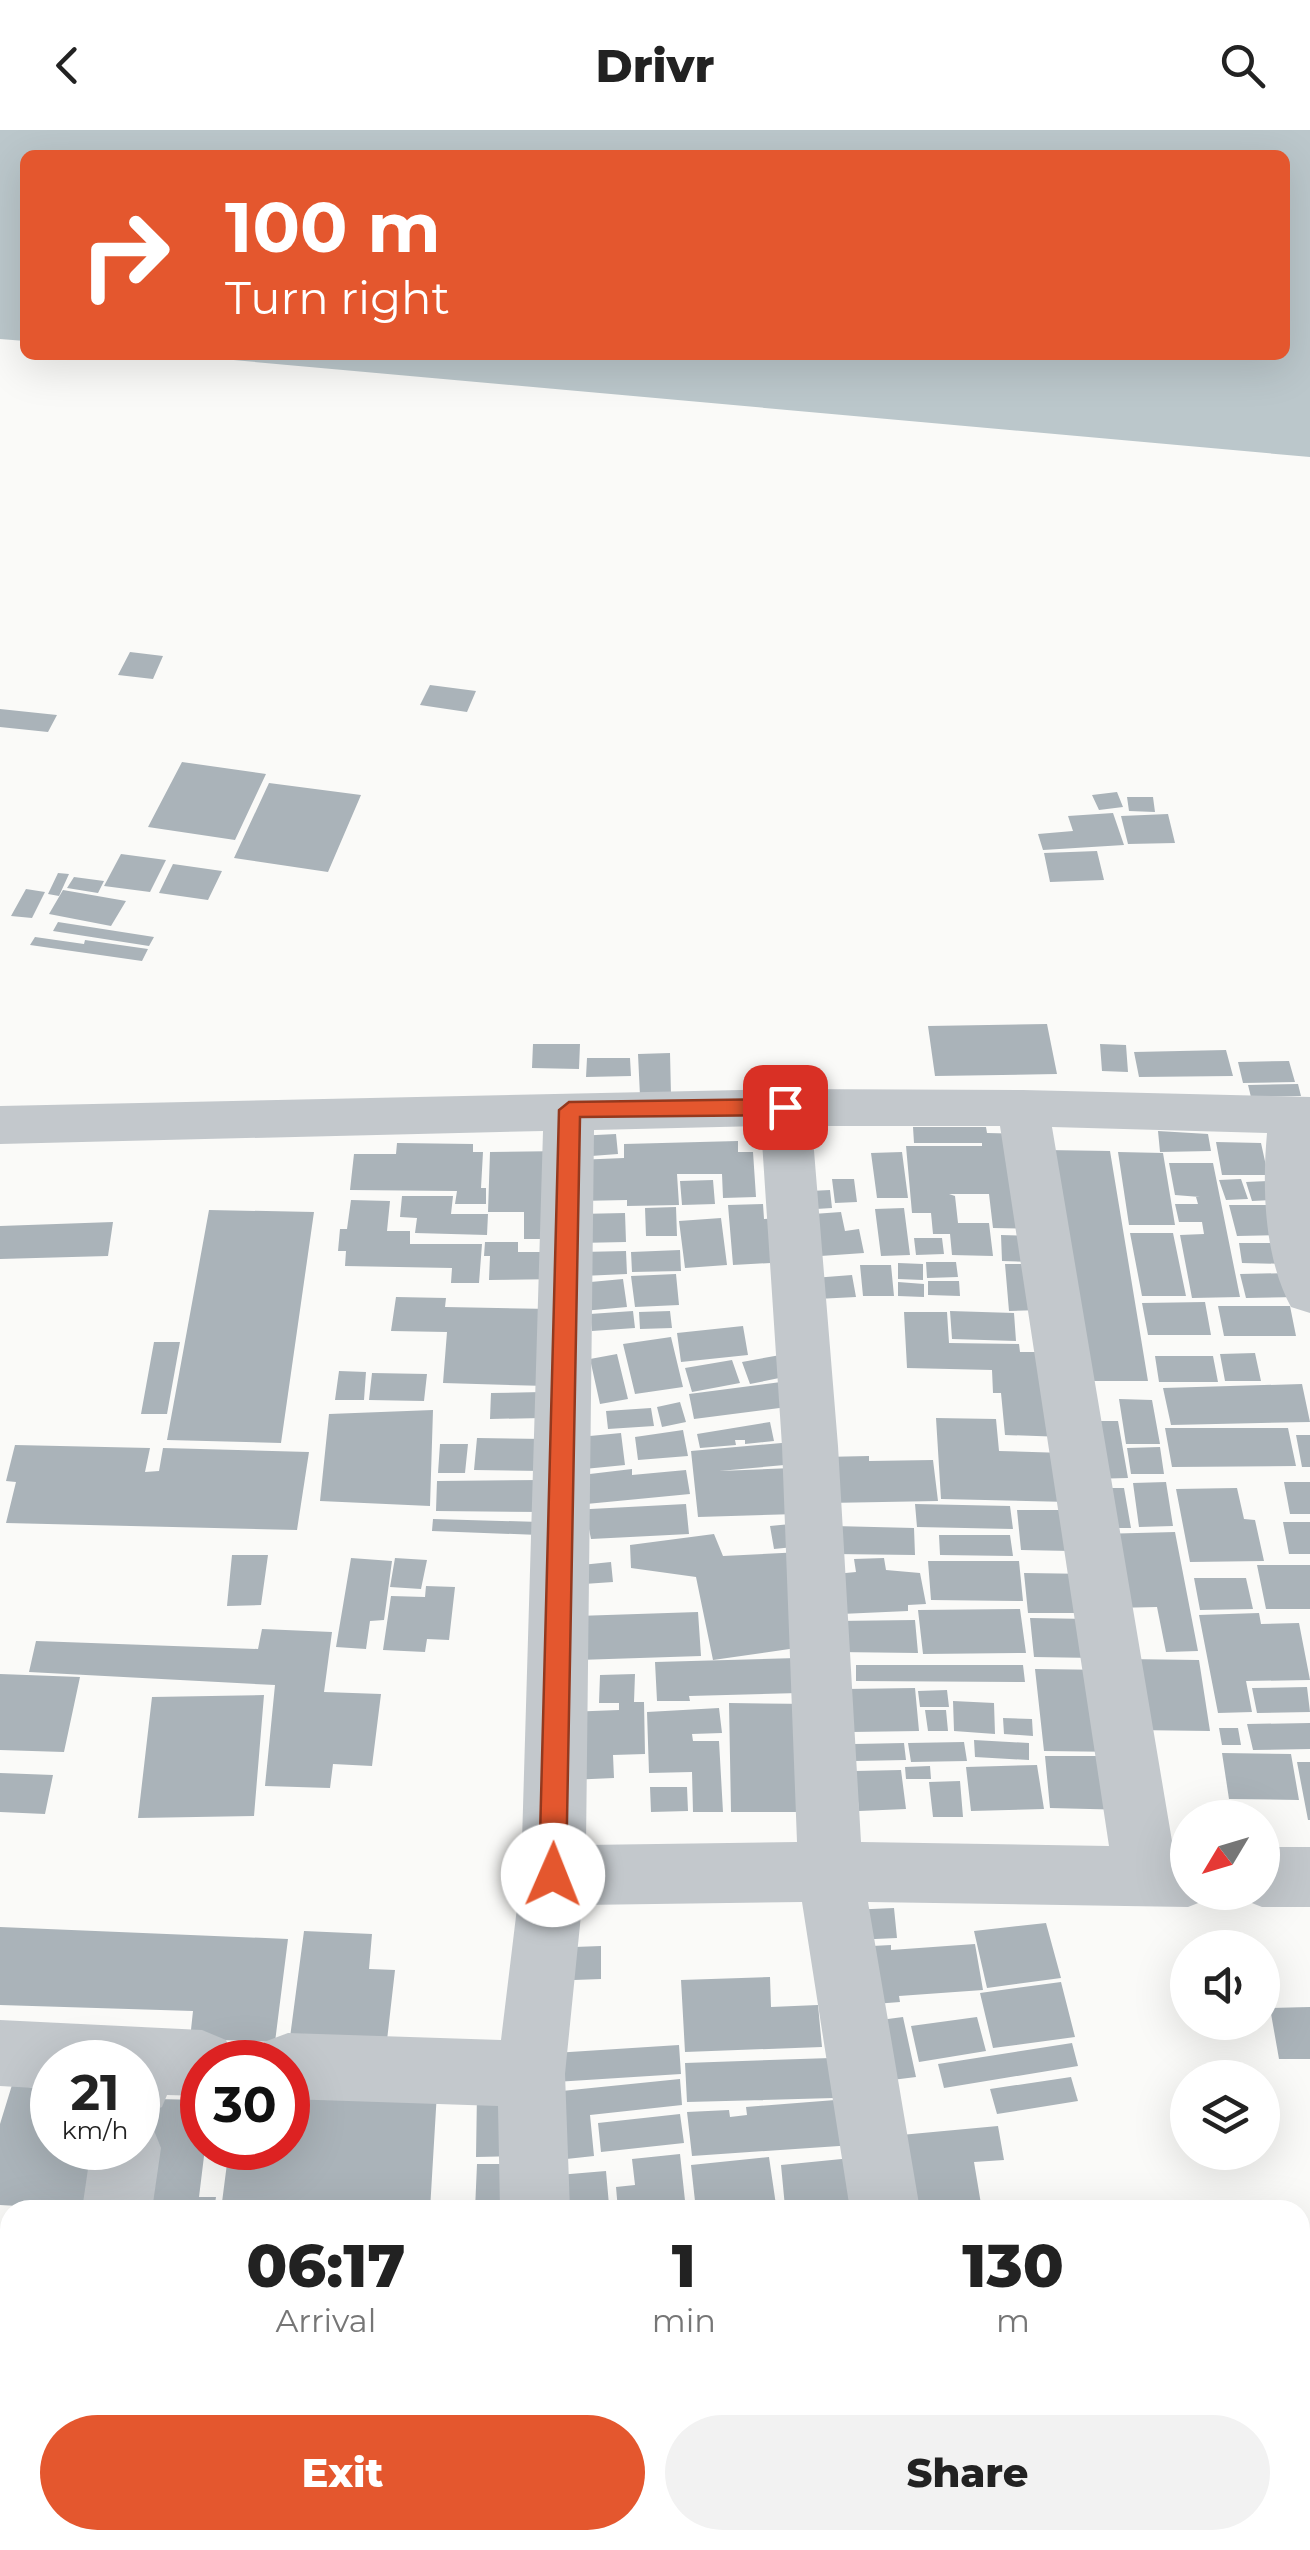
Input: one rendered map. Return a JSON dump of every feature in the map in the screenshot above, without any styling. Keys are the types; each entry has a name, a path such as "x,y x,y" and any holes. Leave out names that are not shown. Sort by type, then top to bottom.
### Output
{"street":[{"path":"785,1107 810,1446 830,1872 882,2200"},
{"path":"0,1125 785,1107 1023,1108 1302,1116 1287,1169 1298,1251 1310,1292"},
{"path":"553,1875 830,1872 1167,1876 1023,1108"},
{"path":"535,2200 531,2074 553,1875 569,1110"},
{"path":"1280,1877 1310,1877"},
{"path":"0,2053 30,2056"},
{"path":"310,2067 531,2074"},
{"path":"118,2200 123,2170"}],"shaded area":[{"path":"0,130 1310,130 1310,457 233,360 1290,360 1290,150 20,150 20,341 0,339"}],"building":[{"path":"130,652 163,656 153,679 118,675"},
{"path":"430,685 476,691 467,712 420,705"},
{"path":"0,709 57,715 48,732 0,727"},
{"path":"182,762 266,774 235,840 148,827"},
{"path":"269,783 361,795 328,872 234,858"},
{"path":"1117,792 1123,807 1099,810 1092,795"},
{"path":"1127,797 1153,797 1155,812 1129,811"},
{"path":"1113,813 1124,845 1043,850 1038,834 1073,831 1068,816"},
{"path":"1168,814 1175,843 1128,844 1121,816"},
{"path":"1097,851 1104,880 1050,882 1044,853"},
{"path":"121,854 166,860 150,892 104,886"},
{"path":"173,864 222,871 208,900 159,893"},
{"path":"58,873 69,874 59,896 48,894"},
{"path":"74,877 104,881 98,893 67,888"},
{"path":"26,889 45,892 32,918 11,916"},
{"path":"63,890 126,901 111,926 49,914"},
{"path":"58,922 154,937 149,946 53,931"},
{"path":"35,937 148,949 142,961 30,945"},
{"path":"1047,1024 1057,1074 935,1076 928,1026"},
{"path":"533,1044 580,1044 579,1069 532,1068"},
{"path":"1100,1044 1126,1045 1128,1072 1102,1071"},
{"path":"1226,1050 1233,1076 1139,1077 1134,1052"},
{"path":"670,1053 671,1095 640,1096 638,1054"},
{"path":"587,1058 630,1058 631,1076 586,1077"},
{"path":"1289,1061 1295,1082 1243,1083 1238,1062"},
{"path":"1298,1084 1301,1096 1251,1097 1248,1085"},
{"path":"913,1127 986,1127 987,1133 1026,1134 1038,1229 993,1228 989,1194 949,1194 955,1196 958,1223 989,1223 993,1256 952,1255 950,1234 933,1234 931,1213 912,1213 906,1146 982,1143 914,1143"},
{"path":"1158,1131 1208,1134 1211,1151 1160,1152"},
{"path":"616,1134 618,1154 578,1157 576,1136"},
{"path":"738,1141 738,1152 753,1152 756,1197 723,1198 722,1174 677,1174 679,1205 627,1206 627,1200 578,1201 576,1160 624,1158 624,1144"},
{"path":"1216,1142 1261,1143 1268,1175 1222,1175"},
{"path":"397,1143 473,1144 473,1152 483,1152 481,1188 486,1188 486,1204 455,1204 457,1191 350,1190 354,1154 396,1154"},
{"path":"1046,1150 1110,1151 1148,1381 1090,1381"},
{"path":"565,1151 563,1279 489,1280 490,1256 484,1256 485,1242 518,1242 518,1252 544,1252 544,1239 524,1239 524,1212 488,1212 490,1152"},
{"path":"902,1152 908,1198 877,1198 871,1153"},
{"path":"1118,1152 1163,1153 1175,1225 1129,1225"},
{"path":"1169,1163 1213,1163 1240,1297 1192,1298 1180,1235 1204,1234 1202,1222 1179,1222 1175,1204 1198,1204 1196,1197 1200,1197 1175,1195"},
{"path":"832,1179 854,1179 857,1202 835,1203"},
{"path":"1241,1179 1248,1199 1226,1200 1219,1180"},
{"path":"713,1180 715,1204 682,1205 680,1181"},
{"path":"1268,1181 1274,1200 1252,1201 1246,1182"},
{"path":"830,1190 832,1208 800,1210 810,1191"},
{"path":"402,1196 453,1196 451,1214 488,1214 487,1235 415,1233 417,1218 400,1217"},
{"path":"351,1200 390,1201 387,1231 410,1231 410,1244 482,1244 479,1283 451,1283 452,1268 345,1266 346,1251 338,1251 340,1229 347,1229"},
{"path":"763,1204 764,1219 783,1218 788,1262 733,1265 728,1205"},
{"path":"1229,1205 1273,1205 1281,1235 1237,1236"},
{"path":"676,1207 677,1236 646,1236 645,1208"},
{"path":"904,1208 910,1255 881,1256 875,1209"},
{"path":"209,1210 314,1212 281,1443 167,1440"},
{"path":"841,1212 845,1231 859,1229 864,1253 806,1257 799,1215"},
{"path":"625,1213 626,1242 578,1243 578,1214"},
{"path":"721,1218 727,1265 685,1268 679,1221"},
{"path":"113,1222 108,1256 0,1259 0,1226"},
{"path":"1130,1233 1173,1233 1186,1296 1142,1296"},
{"path":"1001,1235 1033,1236 1034,1262 1002,1261"},
{"path":"914,1238 942,1238 944,1254 916,1255"},
{"path":"1239,1243 1286,1243 1290,1264 1242,1263"},
{"path":"680,1250 681,1271 632,1272 631,1252"},
{"path":"626,1251 627,1274 582,1276 582,1252"},
{"path":"926,1262 956,1262 958,1277 927,1278"},
{"path":"898,1263 923,1264 923,1280 898,1279"},
{"path":"1005,1264 1035,1264 1041,1310 1009,1311"},
{"path":"860,1265 891,1265 894,1296 863,1296"},
{"path":"1291,1273 1297,1297 1246,1298 1240,1274"},
{"path":"676,1274 679,1305 635,1307 631,1276"},
{"path":"852,1275 856,1297 817,1299 813,1278"},
{"path":"623,1279 627,1307 583,1311 580,1283"},
{"path":"928,1281 959,1281 960,1296 928,1295"},
{"path":"898,1282 924,1284 924,1297 898,1296"},
{"path":"396,1297 446,1298 445,1307 551,1309 547,1386 443,1383 447,1332 391,1331"},
{"path":"1205,1302 1211,1335 1148,1335 1142,1303"},
{"path":"1218,1306 1290,1306 1296,1336 1224,1336"},
{"path":"633,1311 635,1328 592,1331 590,1314"},
{"path":"670,1311 672,1328 640,1329 639,1312"},
{"path":"950,1311 1014,1313 1016,1341 952,1339"},
{"path":"904,1312 947,1312 949,1343 1019,1344 1020,1352 1055,1352 1064,1437 1005,1435 1001,1393 993,1393 992,1370 907,1368"},
{"path":"743,1326 748,1355 681,1362 677,1333"},
{"path":"671,1337 683,1387 635,1394 623,1344"},
{"path":"154,1342 180,1342 167,1414 141,1414"},
{"path":"1255,1353 1261,1381 1225,1381 1220,1354"},
{"path":"617,1354 628,1399 600,1404 590,1359"},
{"path":"786,1354 794,1375 750,1384 742,1362"},
{"path":"1155,1356 1213,1356 1218,1382 1159,1382"},
{"path":"732,1360 740,1383 692,1392 685,1368"},
{"path":"339,1371 366,1372 364,1400 335,1400"},
{"path":"372,1373 427,1374 424,1401 369,1400"},
{"path":"796,1380 803,1405 694,1419 689,1394"},
{"path":"1302,1384 1310,1422 1171,1425 1163,1388"},
{"path":"542,1392 542,1418 490,1419 491,1393"},
{"path":"1119,1399 1152,1400 1160,1444 1126,1444"},
{"path":"680,1402 686,1422 662,1427 657,1407"},
{"path":"651,1408 654,1426 608,1429 606,1411"},
{"path":"433,1410 430,1506 320,1501 329,1414"},
{"path":"936,1418 996,1419 999,1451 1065,1453 1070,1502 941,1499"},
{"path":"1081,1421 1118,1421 1128,1478 1090,1479"},
{"path":"770,1422 774,1441 745,1444 745,1440 735,1440 736,1445 700,1448 697,1434"},
{"path":"1165,1428 1288,1428 1296,1466 1172,1467"},
{"path":"683,1430 688,1456 638,1460 635,1437"},
{"path":"621,1433 625,1465 574,1470 569,1438"},
{"path":"1296,1435 1310,1435 1310,1467 1302,1467"},
{"path":"477,1438 545,1439 543,1471 474,1470"},
{"path":"804,1441 807,1463 719,1471 792,1468 797,1514 698,1517 691,1451"},
{"path":"440,1444 468,1444 465,1473 438,1473"},
{"path":"15,1445 150,1448 145,1472 159,1471 163,1448 309,1452 297,1530 6,1523 16,1482 6,1481"},
{"path":"1160,1447 1164,1474 1131,1474 1127,1448"},
{"path":"869,1456 869,1461 933,1460 938,1501 827,1503 823,1457"},
{"path":"632,1469 632,1475 686,1470 690,1494 576,1505 573,1476"},
{"path":"543,1480 542,1512 436,1511 437,1481"},
{"path":"1166,1482 1173,1526 1139,1527 1133,1483"},
{"path":"1284,1482 1310,1482 1310,1514 1290,1514"},
{"path":"1092,1488 1124,1488 1131,1528 1098,1528"},
{"path":"1237,1488 1244,1519 1255,1520 1264,1561 1190,1562 1176,1489"},
{"path":"686,1504 689,1534 591,1539 589,1529 571,1510"},
{"path":"915,1504 1010,1506 1013,1529 917,1527"},
{"path":"1017,1510 1067,1510 1072,1551 1021,1550"},
{"path":"433,1519 540,1522 539,1535 432,1531"},
{"path":"1283,1522 1310,1522 1310,1554 1289,1554"},
{"path":"801,1523 804,1546 774,1549 770,1526"},
{"path":"834,1526 914,1528 915,1555 835,1554"},
{"path":"1175,1532 1198,1651 1166,1652 1157,1607 1113,1608 1099,1534"},
{"path":"714,1534 723,1556 802,1552 824,1644 713,1660 696,1577 631,1568 630,1545"},
{"path":"939,1535 1010,1535 1013,1556 940,1555"},
{"path":"232,1555 268,1555 261,1605 227,1606"},
{"path":"351,1558 392,1561 384,1620 370,1621 366,1649 336,1647"},
{"path":"395,1558 427,1560 421,1589 390,1587"},
{"path":"884,1558 886,1570 920,1573 926,1604 908,1605 908,1611 841,1614 835,1574 856,1572 854,1559"},
{"path":"928,1561 1019,1561 1023,1601 931,1600"},
{"path":"611,1562 613,1582 584,1584 581,1565"},
{"path":"1257,1565 1310,1565 1310,1609 1266,1609"},
{"path":"1024,1573 1092,1574 1095,1613 1028,1613"},
{"path":"1194,1578 1246,1578 1253,1609 1200,1610"},
{"path":"426,1586 455,1587 449,1640 427,1639 425,1652 383,1650 391,1596 425,1597"},
{"path":"1020,1609 1026,1653 923,1654 918,1610"},
{"path":"698,1612 701,1656 578,1660 577,1616"},
{"path":"1259,1613 1261,1624 1299,1623 1310,1680 1246,1681 1252,1712 1218,1713 1199,1615"},
{"path":"1030,1618 1089,1619 1095,1658 1034,1657"},
{"path":"915,1620 918,1653 837,1652 835,1621"},
{"path":"262,1629 332,1632 324,1692 381,1694 372,1766 333,1764 330,1788 265,1786 275,1685 29,1672 36,1641 258,1649"},
{"path":"797,1658 799,1693 689,1696 690,1701 657,1701 655,1662"},
{"path":"1124,1659 1199,1660 1210,1731 1134,1730"},
{"path":"856,1665 1023,1665 1025,1682 856,1681"},
{"path":"1035,1669 1111,1670 1123,1752 1044,1751"},
{"path":"0,1674 80,1677 64,1752 0,1750"},
{"path":"635,1674 634,1702 644,1702 645,1754 613,1755 614,1778 569,1780 566,1712 619,1710 619,1703 599,1703 600,1675"},
{"path":"1307,1687 1310,1712 1257,1713 1252,1688"},
{"path":"915,1688 919,1731 851,1732 846,1689"},
{"path":"947,1690 949,1707 920,1707 918,1691"},
{"path":"264,1695 254,1816 138,1818 152,1697"},
{"path":"953,1701 994,1703 995,1734 954,1731"},
{"path":"729,1703 814,1704 819,1812 731,1812"},
{"path":"719,1708 722,1733 692,1734 693,1741 719,1741 723,1812 693,1812 692,1772 649,1773 647,1712"},
{"path":"925,1710 946,1710 948,1731 928,1731"},
{"path":"1003,1718 1032,1719 1033,1736 1004,1734"},
{"path":"1310,1723 1310,1749 1253,1750 1247,1724"},
{"path":"1219,1728 1238,1728 1241,1745 1222,1745"},
{"path":"974,1740 1029,1743 1029,1760 975,1757"},
{"path":"964,1742 967,1761 911,1762 908,1743"},
{"path":"904,1743 906,1760 855,1761 854,1744"},
{"path":"1222,1753 1291,1754 1299,1800 1229,1799"},
{"path":"1045,1756 1122,1756 1129,1810 1050,1808"},
{"path":"1297,1762 1310,1762 1310,1820 1308,1820"},
{"path":"1037,1765 1044,1809 971,1811 966,1767"},
{"path":"930,1766 931,1779 906,1779 905,1767"},
{"path":"901,1770 906,1809 859,1811 855,1771"},
{"path":"0,1773 53,1775 45,1814 0,1812"},
{"path":"960,1781 963,1817 933,1817 929,1782"},
{"path":"650,1787 687,1787 688,1811 651,1812"},
{"path":"894,1908 897,1938 853,1940 849,1910"},
{"path":"1046,1923 1061,1978 987,1988 974,1931"},
{"path":"0,1927 288,1939 275,2040 190,2039 193,2011 0,2005"},
{"path":"304,1931 372,1934 369,1969 395,1970 386,2049 310,2046 310,2040 290,2040"},
{"path":"975,1944 983,1990 899,1996 900,2002 862,2005 853,1947 891,1945 891,1950"},
{"path":"601,1946 601,1979 574,1980 574,1947"},
{"path":"770,1977 771,2007 818,2005 822,2047 685,2052 681,1980"},
{"path":"1061,1982 1075,2037 993,2048 980,1993"},
{"path":"1310,2007 1310,2059 1279,2059 1276,2040 1280,2040 1280,2008"},
{"path":"903,2017 916,2077 876,2082 865,2022"},
{"path":"977,2017 986,2051 919,2062 911,2026"},
{"path":"1072,2043 1078,2066 944,2088 938,2064"},
{"path":"679,2045 681,2074 555,2082 554,2053"},
{"path":"831,2058 834,2098 687,2102 685,2063"},
{"path":"1071,2077 1078,2101 997,2114 990,2089"},
{"path":"680,2079 682,2105 590,2115 594,2156 548,2161 542,2093"},
{"path":"12,2085 30,2087 30,2170 100,2170 93,2200 0,2200 0,2124"},
{"path":"310,2090 437,2092 431,2200 222,2200 226,2170 310,2170"},
{"path":"477,2092 520,2092 519,2156 476,2157"},
{"path":"160,2099 180,2100 180,2170 202,2170 199,2197 216,2197 141,2200 146,2170 160,2170"},
{"path":"848,2099 854,2145 692,2156 687,2112 729,2110 730,2117 747,2115 746,2107"},
{"path":"680,2114 684,2143 601,2152 598,2123"},
{"path":"998,2126 1004,2160 974,2162 980,2200 900,2200 890,2136"},
{"path":"680,2154 685,2200 617,2200 616,2187 635,2185 632,2159"},
{"path":"769,2157 775,2200 695,2200 691,2165"},
{"path":"852,2158 858,2200 784,2200 781,2165"},
{"path":"477,2164 521,2164 522,2200 475,2200"},
{"path":"606,2171 609,2200 559,2200 558,2175"}],"route":[{"path":"553,1875 569,1110 785,1107"}]}
